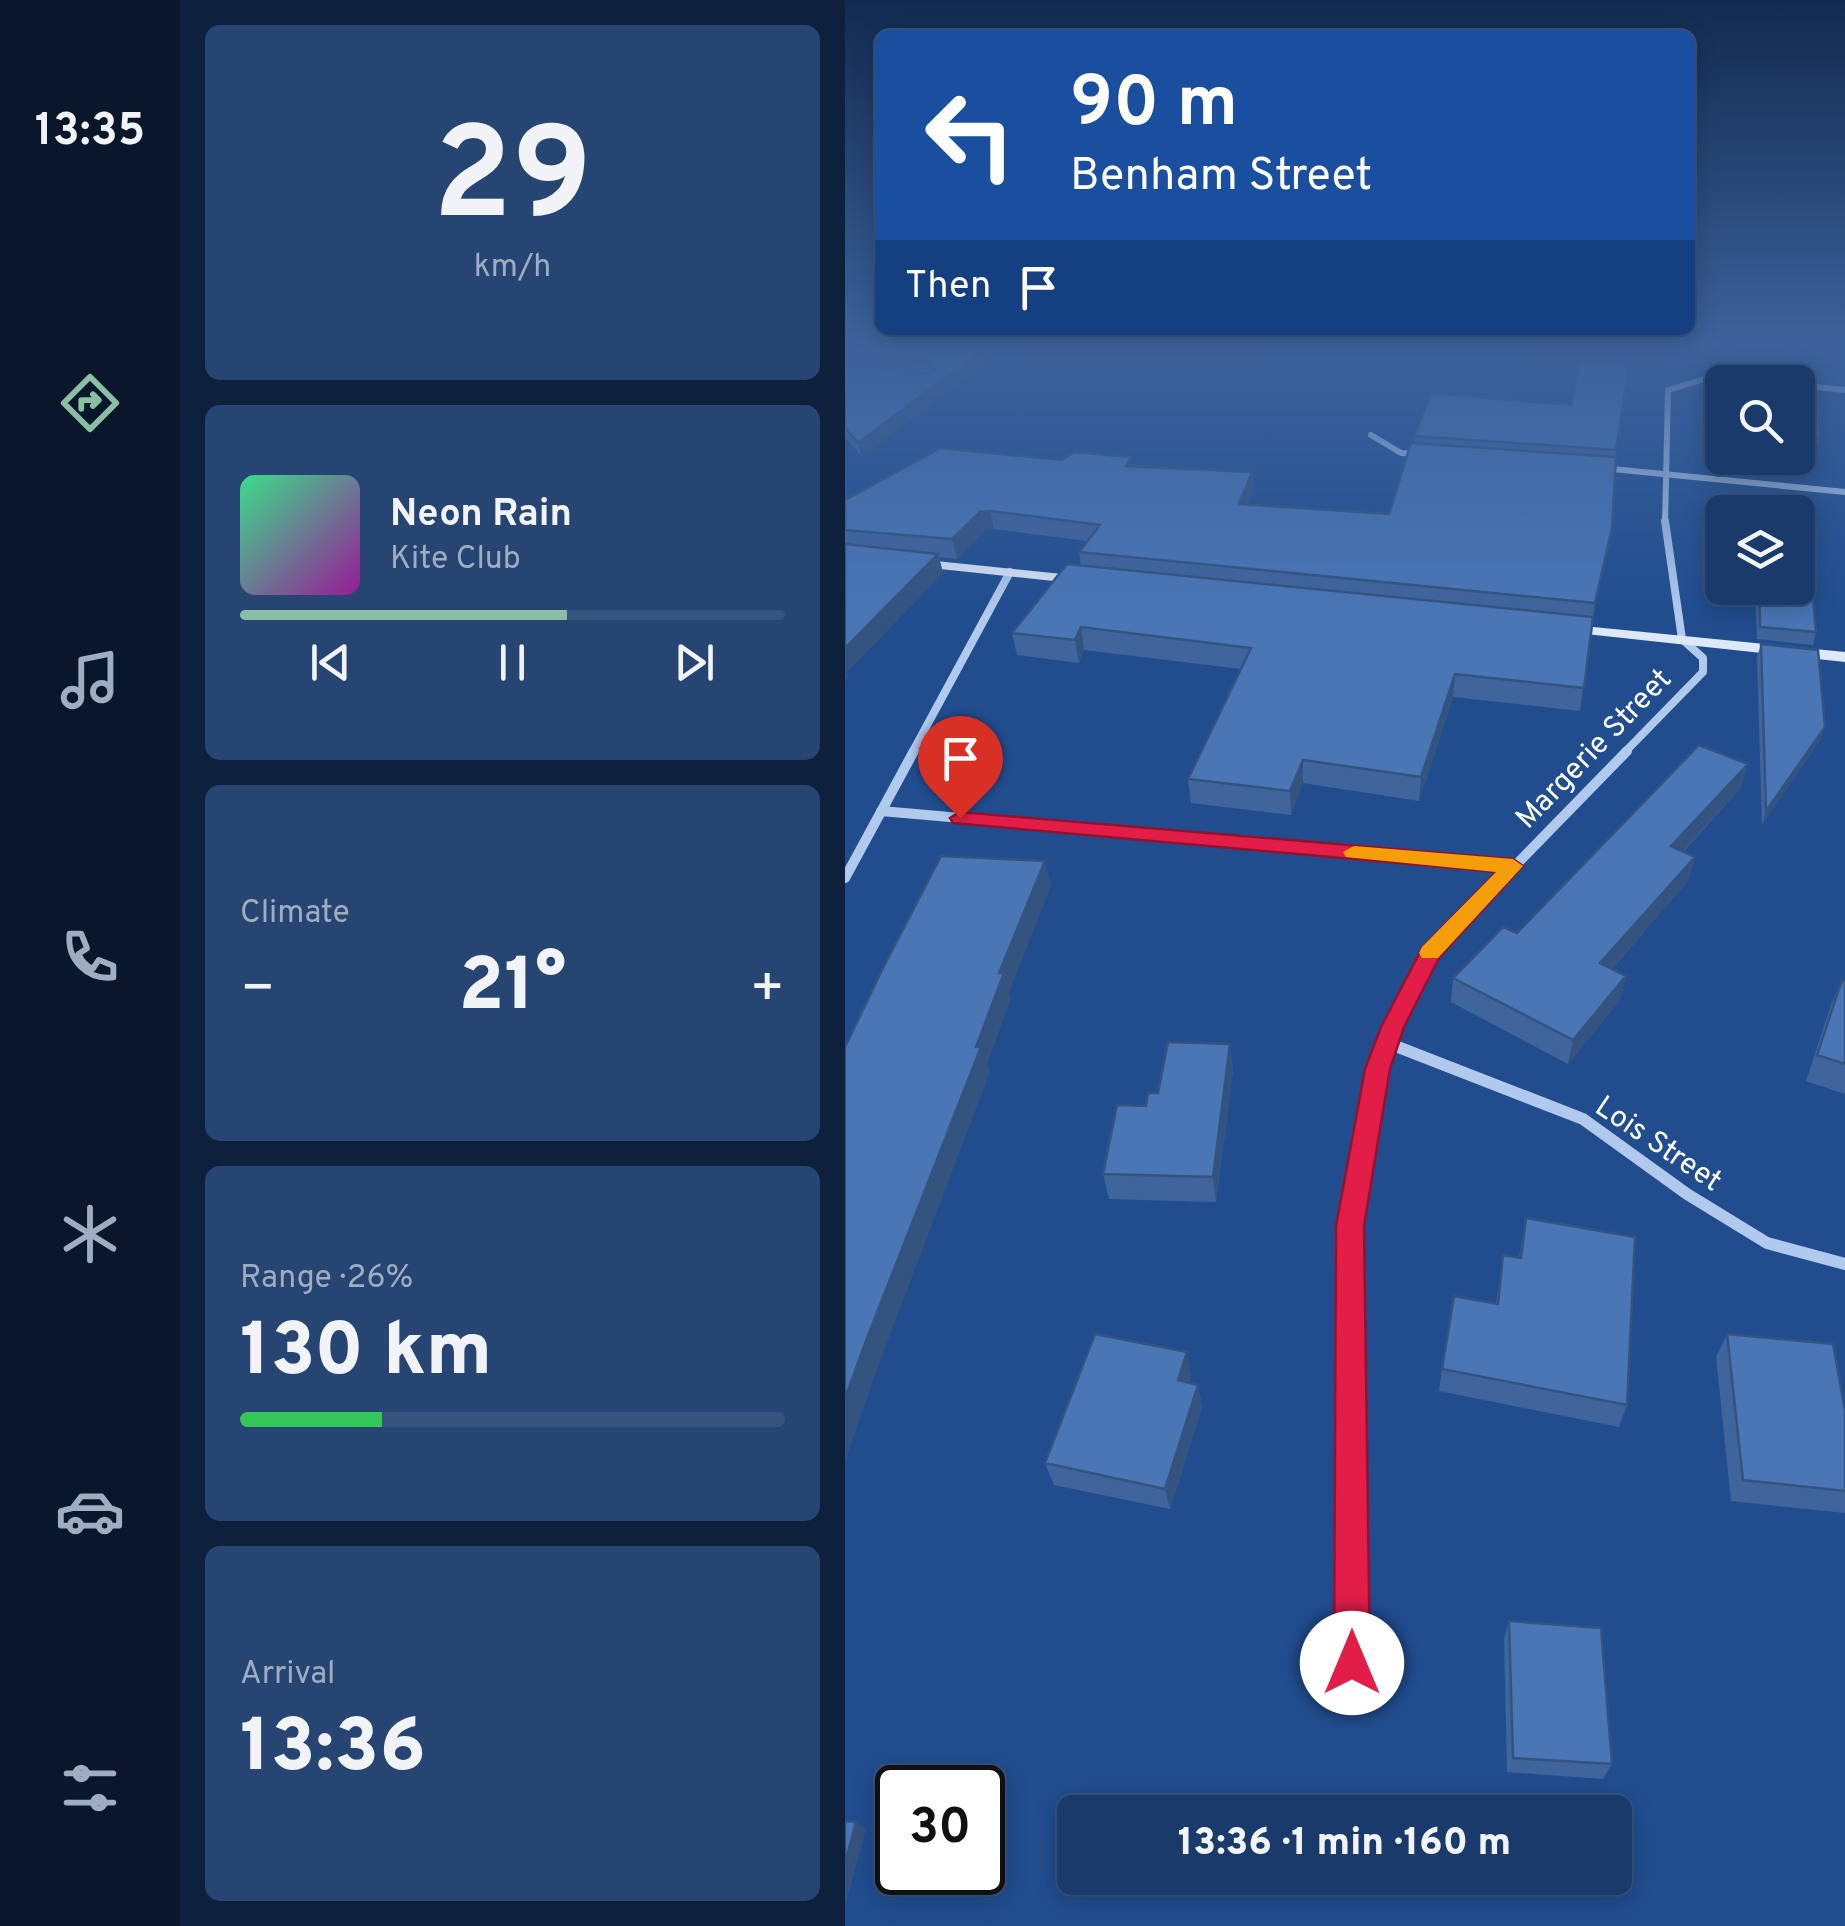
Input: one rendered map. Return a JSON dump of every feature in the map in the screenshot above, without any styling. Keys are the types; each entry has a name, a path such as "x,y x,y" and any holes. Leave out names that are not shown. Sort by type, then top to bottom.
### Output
{"main road":[{"path":"899,561 1106,582"},
{"path":"1543,626 1845,656"}],"street":[{"path":"1372,435 1401,453 1438,456"},
{"name":"Margerie Street","path":"1352,1702 1350,1226 1377,1069 1430,953 1703,672 1703,658 1682,638 1665,532 1665,435"},
{"path":"1588,467 1845,492"},
{"path":"845,878 1010,572"},
{"path":"881,811 1513,866"},
{"name":"Lois Street","path":"1387,1043 1583,1119 1687,1194 1767,1243 1845,1264"}],"building":[{"path":"851,435 869,435 858,443"},
{"path":"1414,435 1618,435 1616,450"},
{"path":"1411,443 1616,457 1612,528 1595,603 1079,552 1100,525 990,511 980,512 952,539 845,530 845,500 941,448 1062,460 1074,452 1131,457 1126,466 1252,472 1239,504 1389,514"},
{"path":"845,544 938,554 845,648"},
{"path":"1067,564 1593,617 1584,688 1455,674 1421,777 1303,760 1290,791 1188,779 1251,648 1081,627 1075,640 1012,633"},
{"path":"1759,605 1814,605 1816,632 1760,627"},
{"path":"1761,644 1818,650 1825,727 1766,811"},
{"path":"1699,745 1748,764 1671,846 1695,857 1600,963 1626,976 1573,1040 1453,978 1503,927 1517,933"},
{"path":"941,856 1045,861 999,973 1004,973 976,1047 981,1047 845,1399 845,1047"},
{"path":"1842,980 1845,981 1845,1064 1817,1055"},
{"path":"1168,1042 1230,1044 1213,1177 1103,1174 1117,1105 1146,1106 1148,1093 1158,1093"},
{"path":"1526,1218 1635,1237 1627,1405 1442,1369 1454,1296 1498,1304 1503,1255 1521,1258"},
{"path":"1095,1334 1187,1352 1178,1380 1198,1385 1165,1489 1045,1463"},
{"path":"1727,1334 1833,1344 1845,1410 1845,1491 1743,1480"},
{"path":"1509,1621 1601,1628 1612,1764 1513,1758"},
{"path":"845,1821 856,1822 845,1864"}],"slow traffic":[{"path":"1354,852 1513,866 1430,953"}],"route":[{"path":"960,818 1513,866 1430,953 1410,988 1377,1069 1350,1226 1352,1663"}]}
